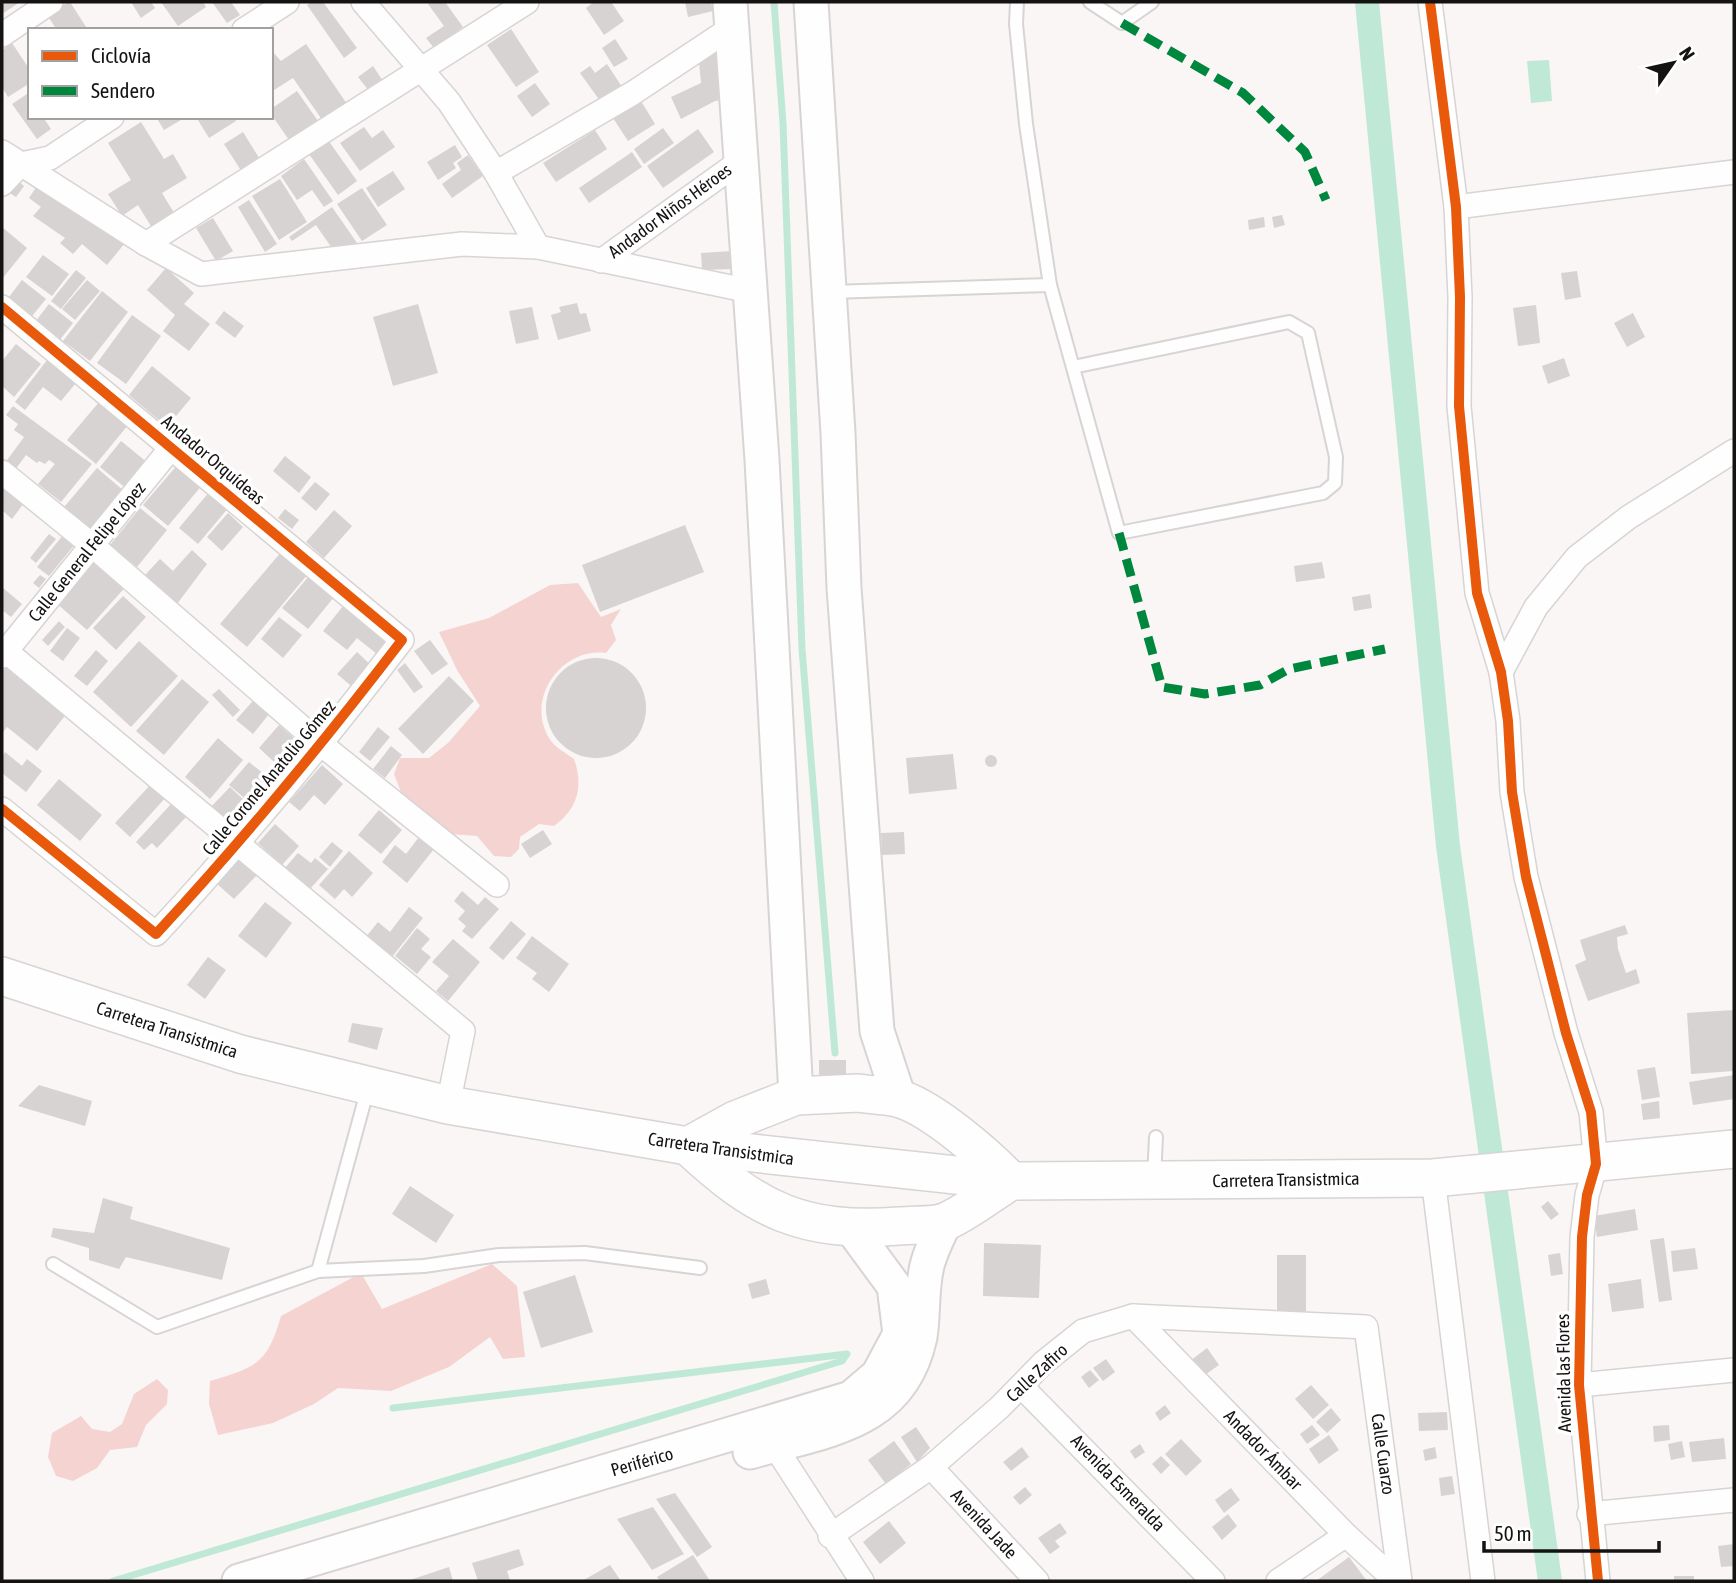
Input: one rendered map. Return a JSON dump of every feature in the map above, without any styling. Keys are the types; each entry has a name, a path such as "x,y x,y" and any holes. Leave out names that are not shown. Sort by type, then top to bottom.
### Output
{"main road":[{"name":"Carretera Transistmica","path":"2,976 240,1054 368,1086 448,1105 688,1146 1011,1181 1154,1182 1446,1177 1595,1164"},
{"path":"858,1093 899,1098 982,1150 1011,1181 945,1222 852,1229 801,1219 767,1208 723,1179 688,1146 735,1120 796,1096 858,1093"},
{"path":"1595,1164 1734,1149"}],"street":[{"path":"2,35 51,2"},
{"path":"247,28 287,2"},
{"path":"363,2 424,70 496,173 538,247"},
{"path":"146,244 424,70 527,2"},
{"path":"811,2 844,588 877,1031 899,1098"},
{"name":"Avenida las Flores","path":"1430,2 1456,207 1460,297 1459,406 1469,528 1478,593 1502,672 1512,792 1526,877 1566,1033 1591,1112 1595,1164 1587,1195 1582,1237 1579,1385 1589,1514 1598,1581"},
{"path":"496,173 633,93 731,15"},
{"path":"731,15 772,637 796,1096"},
{"path":"11,158 50,158 109,119"},
{"path":"11,158 146,244 201,274 462,244 538,247 750,291"},
{"path":"2,184 11,158"},
{"name":"Andador Niños Héroes","path":"601,261 739,162"},
{"path":"1456,207 1734,172"},
{"name":"Andador Orquídeas","path":"2,307 402,640"},
{"name":"Calle General Felipe López","path":"3,651 93,546 171,448"},
{"path":"1502,672 1536,607 1577,557 1629,517 1734,451"},
{"path":"2,472 93,546 322,745 497,886"},
{"name":"Calle Coronel Anatolio Gómez","path":"2,810 156,934 238,846 322,745 402,640"},
{"path":"3,651 463,1031 448,1105"},
{"path":"1446,1177 1483,1581"},
{"name":"Periférico","path":"239,1581 851,1398 910,1371 920,1336 927,1263 945,1222"},
{"name":"Periférico","path":"319,1581 844,1426 880,1407 900,1334 894,1286 852,1229"},
{"name":"Calle Zafiro","path":"830,1536 931,1467 1043,1363 1083,1331 1133,1316 1366,1327"},
{"name":"Andador Ámbar","path":"1133,1316 1346,1535 1398,1581"},
{"name":"Calle Cuarzo","path":"1366,1327 1398,1581"},
{"path":"1579,1385 1734,1370"},
{"name":"Avenida Esmeralda","path":"1021,1386 1213,1581"},
{"path":"775,1445 830,1536 862,1581"},
{"name":"Avenida Jade","path":"931,1467 1037,1581"},
{"path":"1589,1514 1734,1500"},
{"path":"1278,1581 1346,1535"}],"lane":[{"path":"1017,2 1016,24 1026,124 1049,285 1119,533 1323,493 1335,483 1336,457 1308,333 1289,322 1073,367"},
{"path":"1090,2 1122,23 1152,2"},
{"path":"829,292 1049,285"},
{"path":"318,1271 368,1086"},
{"path":"1154,1182 1156,1137"},
{"path":"53,1264 157,1327 318,1271 424,1266 499,1255 585,1252 700,1268"}],"shaded area":[{"path":"1549,60 1552,101 1531,103 1527,61"},
{"path":"578,583 601,617 621,609 611,625 616,640 606,653 590,653 575,658 552,678 545,692 543,723 551,741 574,759 578,779 576,797 568,813 554,826 539,824 520,837 519,849 511,857 494,856 477,836 450,834 404,800 394,774 400,758 429,758 448,743 480,706 457,670 439,632 489,618 550,585"},
{"path":"492,1264 517,1286 525,1357 503,1359 490,1337 449,1367 391,1391 338,1388 314,1404 273,1423 218,1435 209,1404 210,1381 239,1372 258,1361 271,1344 281,1316 361,1273 382,1309"},
{"path":"157,1379 168,1390 167,1404 146,1425 137,1447 110,1450 97,1468 73,1481 56,1476 48,1457 52,1433 81,1416 92,1429 110,1432 122,1424 134,1394"}],"building":[{"path":"2,2 20,2 2,14"},
{"path":"70,2 87,28 56,28 47,15"},
{"path":"131,2 151,2 155,8 141,18"},
{"path":"161,2 203,2 206,7 178,26"},
{"path":"212,2 231,2 240,15 227,23"},
{"path":"323,2 357,48 344,58 307,5"},
{"path":"445,2 463,27 434,48 426,38 444,26 428,4"},
{"path":"594,2 611,2 624,21 604,35 586,8"},
{"path":"685,2 711,2 713,11 688,17"},
{"path":"511,29 539,72 516,87 487,45"},
{"path":"615,39 628,59 614,67 602,48"},
{"path":"12,43 28,67 28,84 8,97 2,87 2,50"},
{"path":"306,44 347,104 323,121 293,78 273,91 273,52 281,61"},
{"path":"724,50 729,99 715,101 681,119 671,97 701,83 698,52"},
{"path":"607,64 624,90 603,105 580,73 590,66 595,73"},
{"path":"373,66 383,81 369,91 358,77"},
{"path":"535,83 550,104 532,117 517,96"},
{"path":"297,91 318,121 289,140 273,117 273,108"},
{"path":"27,94 28,119 44,119 51,129 37,139 12,104"},
{"path":"641,101 655,124 628,141 613,118"},
{"path":"157,119 183,119 164,130"},
{"path":"197,119 235,119 236,121 209,138"},
{"path":"141,122 164,159 173,154 187,178 162,193 176,216 154,231 138,205 122,216 108,194 131,180 108,143"},
{"path":"364,127 372,138 383,130 395,147 360,171 340,143"},
{"path":"663,128 674,143 644,164 634,149"},
{"path":"698,129 714,152 663,188 647,166"},
{"path":"595,130 607,149 556,182 543,163"},
{"path":"243,132 261,161 242,172 224,144"},
{"path":"328,140 357,181 338,195 309,154"},
{"path":"455,145 462,157 453,163 456,168 438,180 427,162"},
{"path":"632,152 642,167 589,203 579,188"},
{"path":"468,155 483,176 452,198 442,184 461,170 457,163"},
{"path":"304,159 333,201 324,207 312,190 297,200 281,176"},
{"path":"393,171 405,189 378,207 366,188"},
{"path":"280,179 307,222 279,240 252,196"},
{"path":"17,180 24,186 16,197 8,192"},
{"path":"37,186 82,217 87,210 125,243 107,265 82,244 73,254 60,243 65,238 33,216 41,207 29,198"},
{"path":"362,188 387,225 362,241 337,204"},
{"path":"249,200 277,244 265,252 238,207"},
{"path":"332,207 357,243 338,257 316,225 292,241 289,237"},
{"path":"1282,215 1285,225 1274,228 1272,217"},
{"path":"1264,217 1265,227 1249,230 1248,220"},
{"path":"213,218 233,251 216,261 196,228"},
{"path":"2,227 27,248 2,279"},
{"path":"732,251 733,269 702,270 701,253"},
{"path":"43,255 69,274 52,296 26,277"},
{"path":"166,268 194,293 184,304 210,324 189,351 163,331 175,315 147,290"},
{"path":"76,270 86,278 61,309 51,301"},
{"path":"1577,271 1581,297 1565,300 1561,273"},
{"path":"22,280 46,299 32,316 9,297"},
{"path":"87,280 100,291 75,320 62,309"},
{"path":"102,291 128,312 90,361 63,341"},
{"path":"577,303 580,314 586,313 591,331 558,340 551,315 561,312 559,307"},
{"path":"49,304 73,323 59,341 35,322"},
{"path":"418,304 438,373 393,386 373,317"},
{"path":"1536,305 1540,343 1518,346 1513,308"},
{"path":"532,307 539,339 516,344 509,311"},
{"path":"224,311 244,326 235,338 215,323"},
{"path":"1633,313 1645,337 1627,347 1614,323"},
{"path":"132,315 161,336 126,384 97,363"},
{"path":"16,344 41,364 14,397 2,386 2,361"},
{"path":"1564,358 1570,376 1548,384 1542,366"},
{"path":"47,360 76,383 61,401 43,387 25,410 15,402"},
{"path":"152,366 191,398 167,427 129,395"},
{"path":"105,395 133,419 96,464 67,440"},
{"path":"13,406 92,464 61,502 38,484 55,464 49,460 45,464 39,461 37,463 26,455 15,470 5,463 24,437 14,430 18,424 6,415"},
{"path":"121,441 148,463 127,489 100,467"},
{"path":"285,456 311,477 299,493 273,471"},
{"path":"179,463 203,484 168,526 143,505"},
{"path":"97,468 124,491 87,534 60,512"},
{"path":"2,480 27,499 12,519 2,510"},
{"path":"315,482 330,494 316,511 301,498"},
{"path":"210,491 229,507 198,544 179,528"},
{"path":"140,508 167,530 137,567 110,545"},
{"path":"285,509 299,520 292,529 278,518"},
{"path":"334,510 352,526 324,558 306,542"},
{"path":"228,513 243,527 222,551 207,537"},
{"path":"685,525 704,572 600,612 582,565"},
{"path":"49,534 56,539 36,563 30,558"},
{"path":"64,534 76,543 49,576 37,567"},
{"path":"192,550 207,564 177,604 145,575 160,559 173,571"},
{"path":"282,551 308,574 247,647 220,624"},
{"path":"97,555 129,583 87,630 55,602"},
{"path":"1322,562 1325,578 1296,582 1294,566"},
{"path":"40,575 46,579 39,588 33,583"},
{"path":"309,576 334,597 308,629 282,608"},
{"path":"2,587 22,604 11,617 2,610"},
{"path":"1370,594 1372,608 1354,611 1352,597"},
{"path":"123,596 146,617 116,650 93,628"},
{"path":"348,600 398,641 383,659 357,638 347,650 323,631"},
{"path":"279,617 302,635 283,658 261,639"},
{"path":"59,621 65,627 48,646 42,640"},
{"path":"67,628 80,638 63,661 50,651"},
{"path":"430,640 448,664 432,675 414,651"},
{"path":"139,641 178,676 131,727 93,692"},
{"path":"96,650 108,661 87,686 74,676"},
{"path":"357,652 374,668 355,689 337,674"},
{"path":"596,658 615,662 631,673 642,689 646,708 642,727 631,743 615,754 596,758 577,754 561,743 550,727 546,708 550,689 561,673 577,662"},
{"path":"405,663 423,687 414,693 397,670"},
{"path":"7,665 68,712 37,751 7,727 2,733 2,672"},
{"path":"449,676 474,701 423,754 398,729"},
{"path":"182,679 209,702 164,755 136,731"},
{"path":"219,689 240,710 233,717 212,695"},
{"path":"257,696 273,709 253,734 236,720"},
{"path":"279,725 305,748 285,772 259,748"},
{"path":"378,727 390,737 370,761 359,752"},
{"path":"218,738 243,760 210,799 185,777"},
{"path":"391,746 402,755 385,778 373,769"},
{"path":"5,752 22,766 27,759 42,771 26,792 2,773 2,757"},
{"path":"953,754 957,789 909,794 906,758"},
{"path":"991,755 997,761 991,767 985,761"},
{"path":"249,762 275,783 255,807 229,785"},
{"path":"322,765 343,784 325,805 314,795 300,811 289,802"},
{"path":"59,779 102,815 80,841 37,805"},
{"path":"152,783 167,796 130,837 115,823"},
{"path":"230,787 247,803 227,825 209,809"},
{"path":"172,803 186,817 157,848 152,843 144,850 136,842"},
{"path":"379,810 402,830 381,854 358,835"},
{"path":"275,824 299,846 282,865 258,843"},
{"path":"543,830 552,844 530,858 521,844"},
{"path":"904,832 905,854 882,855 881,833"},
{"path":"419,837 434,849 407,883 382,862 395,845 406,854"},
{"path":"332,842 343,851 330,867 319,857"},
{"path":"349,851 373,873 352,897 344,889 335,899 319,885"},
{"path":"298,853 311,863 315,858 328,869 309,890 284,869"},
{"path":"239,858 257,875 234,899 216,883"},
{"path":"462,891 478,905 485,897 499,909 472,939 462,931 466,926 458,919 465,911 454,901"},
{"path":"265,902 292,923 266,958 238,936"},
{"path":"409,907 423,918 388,962 362,942 378,922 390,932"},
{"path":"511,921 526,934 503,960 489,948"},
{"path":"1625,925 1628,934 1617,937 1618,949 1626,973 1636,969 1640,983 1588,1001 1575,965 1586,960 1580,940"},
{"path":"417,928 430,939 421,949 431,957 417,974 395,956"},
{"path":"532,936 569,964 549,992 532,979 537,973 516,958"},
{"path":"453,939 480,962 448,1001 436,991 449,976 432,962"},
{"path":"208,957 226,970 205,999 187,985"},
{"path":"1734,1010 1734,1071 1691,1074 1687,1013"},
{"path":"352,1023 383,1028 377,1050 348,1042"},
{"path":"819,1060 846,1060 846,1076 819,1076"},
{"path":"1655,1067 1660,1097 1642,1100 1637,1070"},
{"path":"1734,1075 1734,1099 1693,1105 1689,1082"},
{"path":"39,1085 92,1101 85,1126 18,1106"},
{"path":"1659,1101 1660,1118 1643,1120 1641,1104"},
{"path":"410,1186 454,1215 436,1243 392,1214"},
{"path":"103,1198 133,1207 130,1219 230,1248 222,1280 126,1257 119,1269 89,1260 89,1248 51,1237 53,1228 94,1233"},
{"path":"1548,1201 1559,1214 1551,1220 1541,1207"},
{"path":"1635,1209 1638,1230 1597,1237 1594,1216"},
{"path":"1664,1238 1672,1300 1659,1302 1650,1240"},
{"path":"984,1243 1041,1245 1039,1298 983,1296"},
{"path":"1695,1248 1698,1269 1673,1272 1671,1251"},
{"path":"1560,1253 1563,1274 1551,1276 1548,1255"},
{"path":"1277,1255 1306,1255 1306,1311 1277,1311"},
{"path":"575,1275 593,1332 541,1348 523,1292"},
{"path":"766,1279 770,1294 752,1299 748,1284"},
{"path":"1641,1279 1644,1308 1612,1312 1608,1284"},
{"path":"1207,1348 1219,1365 1202,1377 1190,1361"},
{"path":"1106,1359 1115,1372 1103,1381 1093,1368"},
{"path":"1090,1370 1099,1380 1089,1388 1081,1377"},
{"path":"1311,1385 1329,1405 1313,1419 1295,1399"},
{"path":"1165,1405 1171,1413 1160,1421 1155,1413"},
{"path":"1331,1408 1341,1420 1327,1433 1316,1422"},
{"path":"1447,1412 1448,1430 1419,1431 1418,1413"},
{"path":"1312,1425 1320,1435 1307,1444 1300,1434"},
{"path":"1669,1425 1670,1440 1654,1442 1653,1426"},
{"path":"916,1427 930,1448 917,1462 901,1437"},
{"path":"1329,1435 1339,1450 1319,1464 1309,1449"},
{"path":"1724,1438 1726,1459 1692,1462 1689,1442"},
{"path":"1181,1439 1202,1461 1186,1476 1165,1454"},
{"path":"894,1441 911,1464 886,1484 868,1460"},
{"path":"1682,1441 1685,1457 1671,1460 1668,1444"},
{"path":"1140,1444 1145,1452 1135,1459 1130,1451"},
{"path":"1022,1447 1029,1457 1011,1471 1003,1462"},
{"path":"1435,1447 1437,1458 1425,1461 1423,1450"},
{"path":"1161,1456 1170,1465 1161,1474 1152,1464"},
{"path":"1452,1476 1455,1494 1441,1496 1439,1478"},
{"path":"1025,1487 1032,1495 1020,1505 1013,1497"},
{"path":"1231,1488 1240,1500 1224,1513 1215,1500"},
{"path":"675,1493 712,1547 697,1557 656,1499"},
{"path":"653,1507 684,1554 652,1570 617,1519"},
{"path":"1228,1514 1237,1526 1222,1540 1212,1527"},
{"path":"889,1521 906,1543 880,1564 863,1542"},
{"path":"1060,1523 1067,1533 1055,1541 1060,1547 1050,1554 1038,1538"},
{"path":"1734,1544 1734,1566 1721,1567 1718,1546"},
{"path":"519,1549 524,1565 507,1571 510,1580 478,1581 472,1563"},
{"path":"693,1555 710,1581 660,1581 657,1577"},
{"path":"1349,1557 1367,1581 1316,1581"},
{"path":"610,1565 621,1581 582,1581"},
{"path":"449,1567 453,1581 407,1581"},
{"path":"1674,1576 1694,1576 1694,1581 1674,1581"}],"waterway":[{"path":"774,2 783,123 802,649 835,1053"},
{"path":"1367,2 1448,846 1550,1581"},
{"path":"113,1581 842,1361 847,1354 393,1408"}],"marked path":[{"path":"1122,23 1243,93 1305,152 1326,200"},
{"path":"1119,533 1162,687 1205,694 1260,685 1289,669 1385,649"}],"cycle path":[{"path":"1430,2 1456,207 1460,297 1459,406 1477,593 1501,672 1508,721 1512,792 1526,877 1566,1033 1591,1112 1596,1164 1587,1195 1582,1237 1579,1385 1598,1581"},
{"path":"2,307 402,640 282,790 156,934 2,809"}]}
